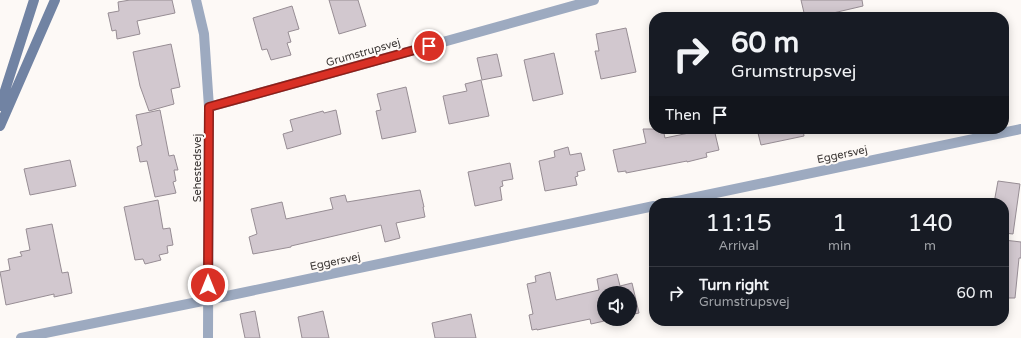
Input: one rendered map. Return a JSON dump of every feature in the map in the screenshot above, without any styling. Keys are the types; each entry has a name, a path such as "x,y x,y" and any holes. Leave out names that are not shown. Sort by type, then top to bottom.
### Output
{"street":[{"path":"0,106 34,0"},
{"path":"0,126 55,0"},
{"name":"Sehestedsvej","path":"196,0 204,34 209,107 208,338"},
{"name":"Grumstrupsvej","path":"209,107 594,0"},
{"name":"Eggersvej","path":"1009,132 1021,129"},
{"name":"Eggersvej","path":"692,198 997,134"},
{"name":"Eggersvej","path":"22,338 649,207"}],"building":[{"path":"130,0 172,0 175,13 137,21 140,34 117,39 116,30 112,31 108,13 119,11 118,2"},
{"path":"329,0 358,0 366,26 339,34"},
{"path":"801,0 862,0 863,6 837,12 804,12"},
{"path":"292,6 299,29 288,32 291,42 287,43 291,55 271,60 267,49 262,50 253,18"},
{"path":"626,28 636,72 601,79 595,51 599,51 596,34"},
{"path":"171,44 180,87 171,89 174,104 149,111 140,86 133,52"},
{"path":"554,53 563,94 533,101 524,60"},
{"path":"497,54 502,76 482,80 477,58"},
{"path":"481,80 489,116 449,124 443,96 467,91 465,84"},
{"path":"406,87 416,132 382,139 376,111 381,110 377,94"},
{"path":"160,110 169,156 174,155 178,170 174,170 176,181 173,182 176,193 155,197 147,161 140,162 137,147 142,145 136,115"},
{"path":"336,110 341,134 287,149 283,134 293,131 290,120 323,111 324,113"},
{"path":"643,129 649,129 649,134 664,134 665,138 684,134 715,134 719,150 706,153 707,157 687,162 626,173 626,171 618,172 613,150 646,143"},
{"path":"758,134 804,134 804,136 761,145"},
{"path":"568,147 570,155 581,153 585,170 577,172 578,176 575,177 577,185 545,191 539,161 555,157 554,151"},
{"path":"70,160 76,186 30,195 24,169"},
{"path":"510,163 513,179 502,181 503,186 500,187 502,200 475,206 468,172"},
{"path":"998,181 1020,184 1013,234 1009,234 1009,198 995,198"},
{"path":"420,190 425,217 396,223 400,238 385,242 381,225 291,247 253,254 249,237 257,234 251,209 282,202 286,219 333,209 330,198 345,195 347,202"},
{"path":"158,200 163,229 170,228 173,245 167,246 168,253 159,255 161,260 145,264 143,259 135,260 124,207"},
{"path":"52,224 62,273 68,272 72,293 54,297 54,294 6,305 0,272 10,270 8,259 22,256 20,252 30,250 26,229"},
{"path":"1009,241 1021,242 1021,258 1019,258 1015,298 1009,298"},
{"path":"550,272 556,300 597,290 597,323 591,324 590,319 532,330 529,315 533,314 527,284 536,282 535,276"},
{"path":"617,274 620,286 598,286 597,279"},
{"path":"632,283 633,286 620,286"},
{"path":"255,311 260,338 245,338 240,314"},
{"path":"323,311 329,338 302,338 298,317"},
{"path":"471,314 476,338 435,338 432,323"}],"route":[{"path":"208,285 209,107 429,46"}]}
